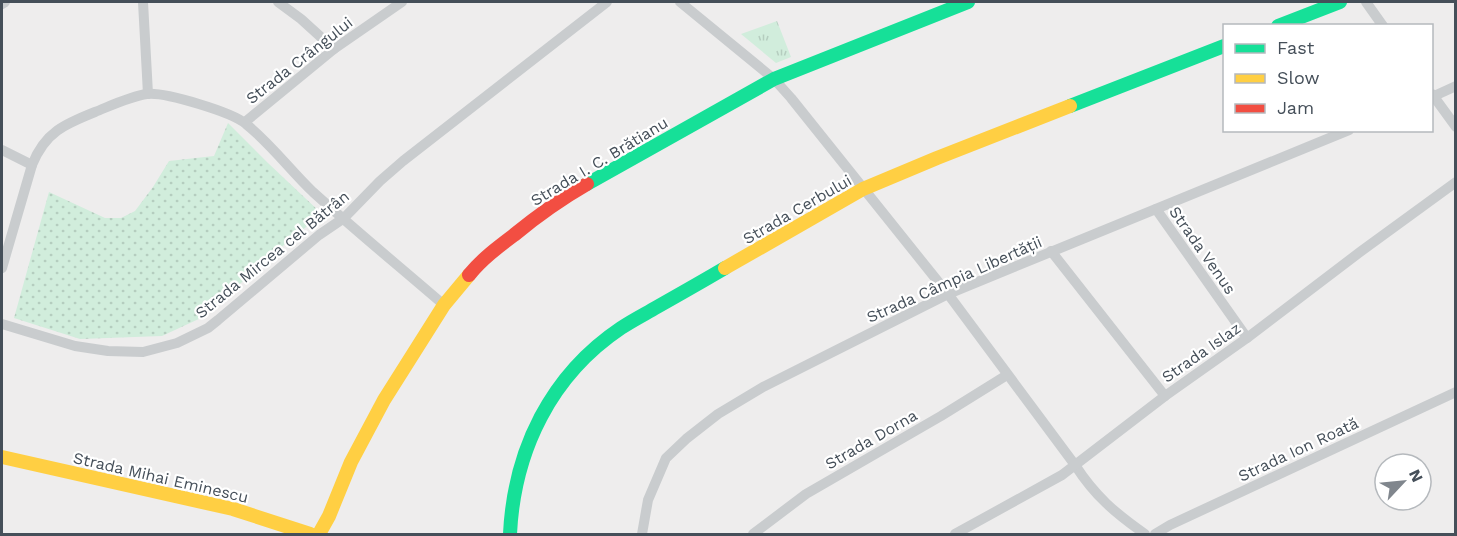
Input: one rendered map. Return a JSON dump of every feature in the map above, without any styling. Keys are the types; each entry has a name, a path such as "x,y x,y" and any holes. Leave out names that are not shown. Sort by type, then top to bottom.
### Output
{"street":[{"path":"143,2 148,94"},
{"path":"278,2 334,49"},
{"name":"Strada Crângului","path":"245,122 334,49 402,2"},
{"name":"Strada Mircea cel Bătrân","path":"2,324 75,346 108,351 142,352 177,343 208,328 319,235 344,218 403,161 607,2"},
{"path":"680,2 774,79 791,98 948,294 1075,465 1085,482 1102,501 1145,534"},
{"name":"Strada I. C. Brătianu","path":"319,534 329,516 351,462 384,400 444,305 481,261 569,194 774,79 968,2"},
{"path":"1283,24 1340,2"},
{"path":"1366,2 1382,24"},
{"name":"Strada Cerbului","path":"510,534 511,506 518,477 532,432 546,406 567,376 585,357 621,328 864,189 937,158 1223,46"},
{"path":"1433,95 1455,86"},
{"path":"2,268 36,152 45,140 57,130 84,116 148,94 205,105 245,122 312,191 444,305"},
{"path":"1433,96 1455,127"},
{"name":"Strada Câmpia Libertății","path":"642,534 648,500 666,458 718,414 763,387 948,294 1344,132"},
{"path":"2,150 32,165"},
{"name":"Strada Islaz","path":"955,534 1062,475 1455,182"},
{"name":"Strada Venus","path":"1156,209 1247,338"},
{"path":"1051,251 1165,396"},
{"name":"Strada Dorna","path":"753,534 806,494 1007,375"},
{"name":"Strada Ion Roată","path":"1155,534 1455,392"},
{"name":"Strada Mihai Eminescu","path":"2,457 232,509 310,534"}],"green space":[{"path":"777,21 791,57 776,63 741,34"},
{"path":"228,123 322,214 203,317 162,336 80,339 14,318 49,192 105,218 121,218 135,211 169,161 214,156"}],"traffic: fast":[{"path":"587,184 774,79 968,2"},
{"path":"1283,24 1340,2"},
{"path":"1070,106 1223,46"},
{"path":"510,534 513,503 528,444 556,392 575,368 596,347 621,328 725,268"}],"traffic: slow":[{"path":"725,268 863,189 1070,106"},
{"path":"319,534 329,516 351,462 384,400 444,305 469,275"},
{"path":"2,457 233,509 310,534"}],"traffic: jam":[{"path":"469,275 490,254 531,221 587,184"}]}
